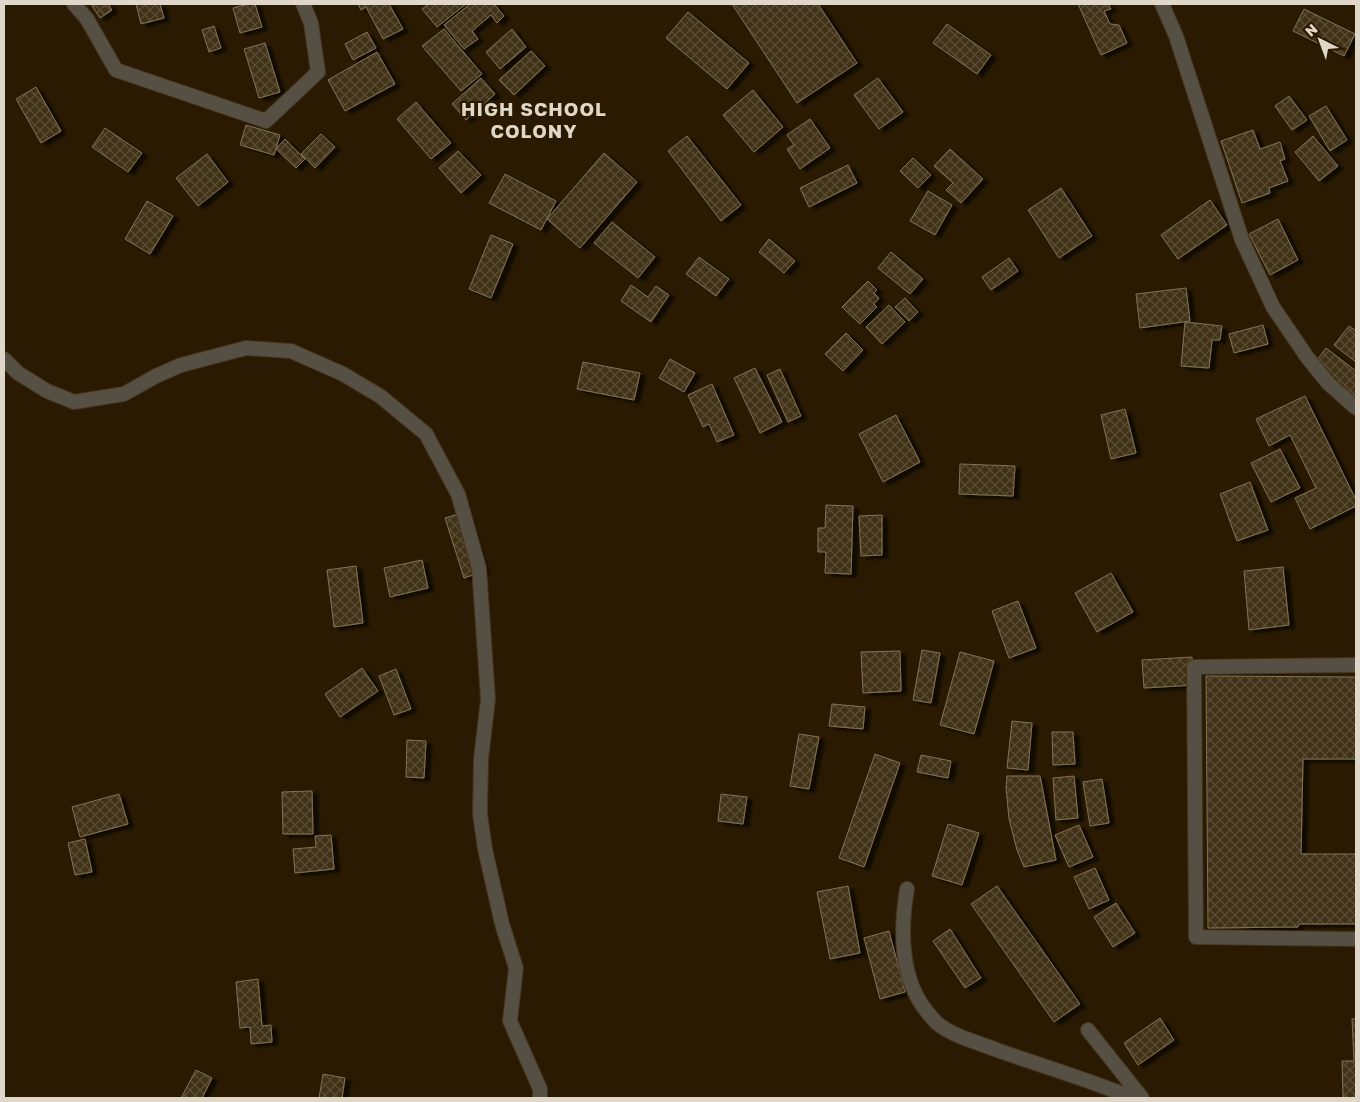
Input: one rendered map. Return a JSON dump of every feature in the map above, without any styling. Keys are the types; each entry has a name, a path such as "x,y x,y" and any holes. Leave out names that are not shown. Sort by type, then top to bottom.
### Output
{"street":[{"path":"74,4 87,20 116,70 266,121 318,72 311,23 303,4"},
{"path":"1162,4 1176,36 1242,240 1274,307 1307,358 1328,382 1356,408"},
{"path":"4,359 18,373 47,391 74,402 124,394 156,376 182,366 246,348 291,351 343,374 380,396 426,434 458,494 479,568 488,698 481,760 480,814 485,849 502,924 516,968 510,1020 540,1089 540,1098"},
{"path":"1356,665 1194,666 1194,676 1196,937 1356,939"},
{"path":"907,889 904,905 903,941 908,975 919,1003 937,1024 958,1036 1098,1084 1133,1098"},
{"path":"1088,1030 1142,1098"}],"building":[{"path":"91,4 108,4 112,10 100,18"},
{"path":"136,4 160,4 164,18 141,24"},
{"path":"255,4 262,27 240,33 233,8"},
{"path":"358,4 389,4 403,29 383,39 366,7 361,10"},
{"path":"429,4 466,4 437,27 422,9"},
{"path":"470,4 494,4 504,16 497,23 491,15 472,31 478,39 464,49 444,25"},
{"path":"732,4 818,4 857,63 797,103"},
{"path":"1078,4 1108,4 1111,9 1104,11 1110,24 1119,25 1127,43 1101,55"},
{"path":"1304,9 1355,34 1344,56 1293,31"},
{"path":"688,12 749,63 727,89 666,38"},
{"path":"947,24 991,55 977,74 933,43"},
{"path":"214,26 221,48 209,52 202,30"},
{"path":"444,29 482,74 461,91 422,46"},
{"path":"512,29 526,47 500,69 486,52"},
{"path":"367,32 376,48 353,60 345,44"},
{"path":"265,43 280,92 259,98 244,49"},
{"path":"531,51 545,66 514,95 499,80"},
{"path":"377,52 395,84 345,111 328,80"},
{"path":"481,78 495,94 466,120 452,104"},
{"path":"878,78 903,112 879,129 854,95"},
{"path":"36,87 61,131 41,143 16,99"},
{"path":"753,90 783,127 754,152 723,115"},
{"path":"1289,96 1307,120 1292,130 1275,106"},
{"path":"416,102 451,143 431,159 397,119"},
{"path":"1326,106 1347,140 1330,151 1309,116"},
{"path":"810,119 830,148 800,169 787,149 794,145 787,135"},
{"path":"246,125 280,135 274,155 240,145"},
{"path":"105,128 142,153 128,172 92,147"},
{"path":"1253,130 1260,149 1280,142 1285,159 1280,161 1288,181 1269,188 1270,193 1242,203 1221,141"},
{"path":"321,134 335,147 315,168 301,154"},
{"path":"687,136 741,205 721,221 668,151"},
{"path":"1313,136 1338,166 1319,181 1295,152"},
{"path":"285,139 305,159 296,168 276,149"},
{"path":"950,149 983,179 961,203 946,190 953,183 934,166"},
{"path":"458,151 481,175 461,193 439,168"},
{"path":"604,153 637,182 580,248 547,219"},
{"path":"207,154 228,182 198,206 176,178"},
{"path":"913,158 931,175 918,188 900,171"},
{"path":"848,165 857,183 809,207 800,188"},
{"path":"505,174 556,201 541,230 489,203"},
{"path":"1061,188 1092,236 1059,258 1028,210"},
{"path":"928,191 952,205 935,235 910,221"},
{"path":"1210,200 1227,225 1178,259 1161,235"},
{"path":"147,201 173,216 150,254 125,239"},
{"path":"1278,219 1298,260 1270,275 1249,234"},
{"path":"612,222 655,257 638,278 594,243"},
{"path":"491,235 513,244 491,298 469,289"},
{"path":"769,239 795,261 784,273 759,252"},
{"path":"891,252 923,279 910,294 878,268"},
{"path":"699,257 729,279 716,296 686,274"},
{"path":"1009,258 1018,271 991,290 982,277"},
{"path":"868,281 877,290 874,293 879,298 874,304 877,307 860,324 842,307"},
{"path":"631,285 648,297 656,286 669,295 651,322 621,301"},
{"path":"1186,288 1190,321 1140,328 1136,294"},
{"path":"905,298 918,312 909,321 895,307"},
{"path":"889,305 905,322 882,344 866,327"},
{"path":"1185,322 1222,326 1220,340 1212,340 1209,368 1181,366"},
{"path":"1263,325 1268,344 1234,353 1229,334"},
{"path":"1349,326 1356,331 1356,362 1334,345"},
{"path":"846,333 863,350 843,371 825,354"},
{"path":"1326,348 1356,371 1356,397 1314,364"},
{"path":"670,359 695,373 684,392 659,378"},
{"path":"583,362 640,373 634,400 577,389"},
{"path":"755,368 782,422 760,433 734,378"},
{"path":"780,369 801,416 788,422 767,375"},
{"path":"712,384 734,435 717,442 709,424 703,427 688,395"},
{"path":"1305,396 1356,500 1356,506 1310,529 1295,498 1316,488 1290,435 1269,446 1256,419"},
{"path":"1125,409 1136,453 1111,459 1101,415"},
{"path":"896,415 920,462 883,482 859,434"},
{"path":"1280,449 1300,488 1271,502 1251,463"},
{"path":"960,464 1015,466 1013,496 959,494"},
{"path":"1250,482 1268,530 1237,541 1220,494"},
{"path":"826,505 853,506 851,574 825,573 826,552 818,552 818,528 825,528"},
{"path":"465,512 484,571 464,578 445,518"},
{"path":"882,515 882,555 861,556 859,516"},
{"path":"422,560 428,588 390,597 384,568"},
{"path":"356,566 363,623 334,627 327,570"},
{"path":"1283,567 1289,625 1249,630 1244,571"},
{"path":"1111,573 1133,612 1097,632 1075,593"},
{"path":"1018,601 1036,648 1009,658 992,611"},
{"path":"922,650 940,653 931,703 913,700"},
{"path":"900,651 901,691 863,693 861,652"},
{"path":"960,652 994,661 974,734 940,725"},
{"path":"1192,657 1194,685 1144,688 1142,660"},
{"path":"362,668 378,691 340,717 325,694"},
{"path":"396,669 411,709 394,715 379,676"},
{"path":"1206,676 1356,677 1356,759 1303,759 1301,854 1356,854 1356,924 1299,924 1298,927 1208,928"},
{"path":"832,704 865,707 863,729 829,726"},
{"path":"1012,721 1032,723 1028,770 1007,768"},
{"path":"1052,732 1073,732 1075,764 1053,765"},
{"path":"799,734 819,737 809,789 790,786"},
{"path":"407,740 426,741 424,778 406,777"},
{"path":"875,754 900,763 864,867 839,858"},
{"path":"921,755 951,761 948,778 917,772"},
{"path":"1007,776 1040,776 1056,860 1024,867 1017,850 1009,819 1006,787"},
{"path":"1074,776 1078,818 1056,820 1053,778"},
{"path":"1102,779 1109,823 1090,826 1083,782"},
{"path":"312,791 313,834 283,834 282,792"},
{"path":"119,794 128,824 80,837 72,807"},
{"path":"721,794 747,797 743,824 718,821"},
{"path":"948,824 979,833 962,885 932,876"},
{"path":"1079,825 1093,857 1069,867 1055,835"},
{"path":"331,835 334,869 295,873 293,849 316,847 315,836"},
{"path":"85,839 92,872 75,875 68,843"},
{"path":"1095,868 1109,900 1089,909 1074,877"},
{"path":"848,886 860,953 830,959 817,892"},
{"path":"997,886 1080,1004 1054,1022 971,904"},
{"path":"1116,903 1135,933 1113,947 1094,917"},
{"path":"950,929 981,978 965,988 933,941"},
{"path":"889,931 905,992 880,999 864,938"},
{"path":"258,979 262,1026 271,1025 272,1042 251,1044 250,1027 240,1028 236,982"},
{"path":"1160,1018 1174,1040 1138,1065 1124,1043"},
{"path":"1352,1019 1356,1019 1356,1098 1343,1098 1342,1061 1354,1061"},
{"path":"196,1070 212,1078 202,1098 181,1098"},
{"path":"323,1074 345,1078 342,1098 319,1098"}],"district":[{"name":"HIGH SCHOOL COLONY","path":"534,119"}]}
